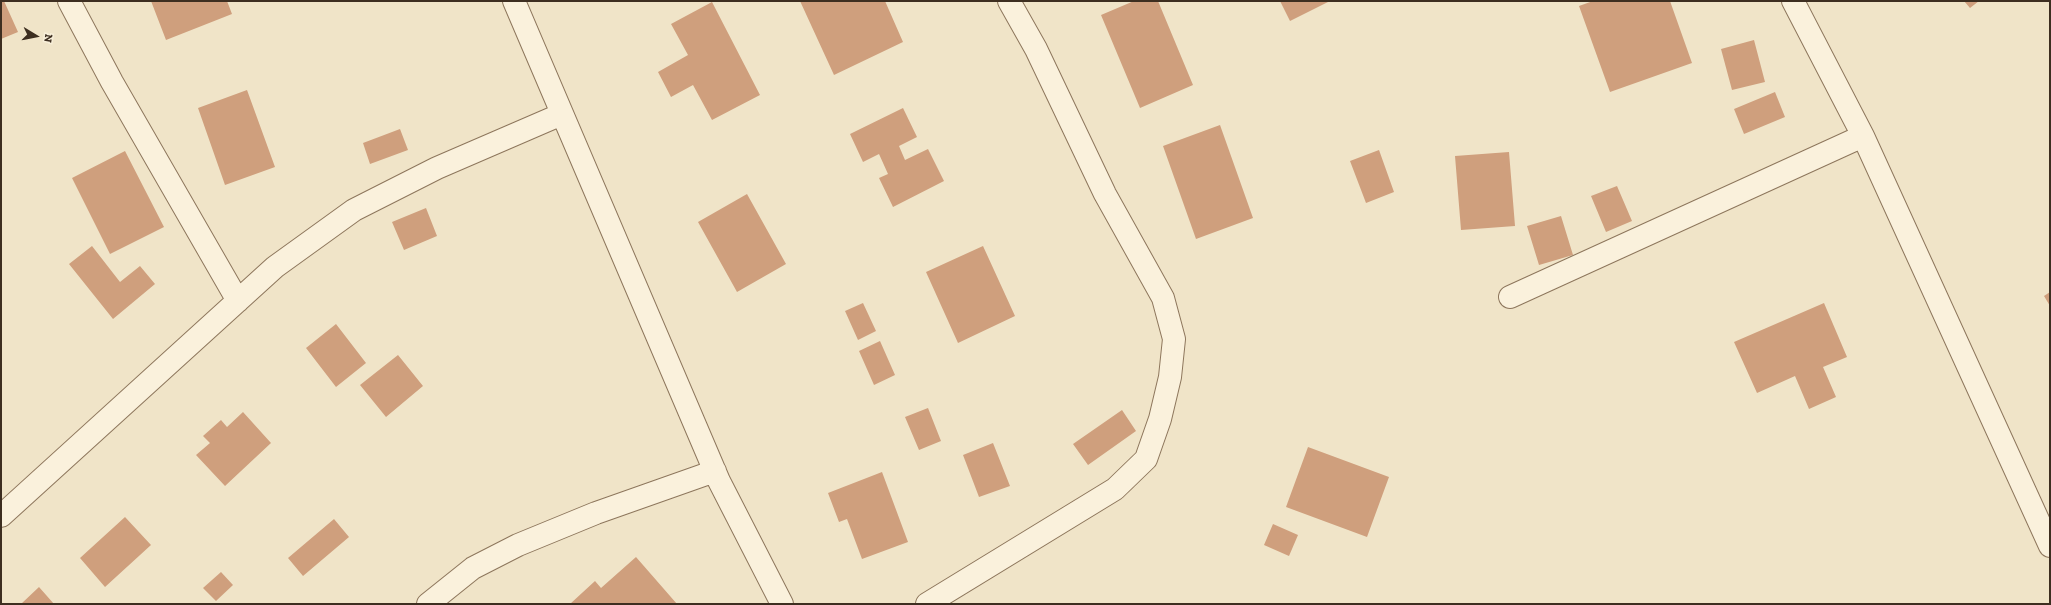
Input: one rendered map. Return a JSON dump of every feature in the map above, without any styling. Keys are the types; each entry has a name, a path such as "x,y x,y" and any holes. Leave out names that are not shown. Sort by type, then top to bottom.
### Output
{"street":[{"path":"69,1 112,82 238,301"},
{"path":"514,1 715,471 782,604"},
{"path":"927,604 1115,489 1146,459 1160,419 1170,377 1174,339 1162,298 1105,194 1036,49 1009,1"},
{"path":"1793,1 1864,136 2050,546"},
{"path":"1,516 275,267 354,210 437,168 562,114"},
{"path":"1510,297 1864,136"},
{"path":"428,604 473,568 518,545 596,513 715,471"}],"building":[{"path":"1,1 4,1 18,32 1,39"},
{"path":"151,1 227,1 232,14 166,40"},
{"path":"800,1 885,1 903,42 834,75"},
{"path":"1134,1 1158,1 1193,85 1140,108 1101,15"},
{"path":"1280,1 1330,1 1290,21"},
{"path":"1593,1 1670,1 1692,63 1610,92 1579,6"},
{"path":"1964,1 1979,1 1970,8"},
{"path":"712,2 760,95 712,120 693,85 671,97 658,72 688,55 671,24"},
{"path":"1754,40 1765,82 1732,90 1721,49"},
{"path":"247,90 275,167 225,185 198,108"},
{"path":"1775,92 1785,117 1744,134 1734,109"},
{"path":"903,108 917,137 899,146 905,160 928,149 944,181 893,207 879,178 888,174 879,154 863,162 850,134"},
{"path":"1220,125 1253,218 1196,239 1163,146"},
{"path":"400,129 408,150 370,164 363,143"},
{"path":"1379,150 1394,192 1366,203 1350,161"},
{"path":"125,151 164,227 110,254 72,178"},
{"path":"1509,152 1515,226 1461,230 1455,156"},
{"path":"1617,186 1632,221 1606,232 1591,196"},
{"path":"747,194 786,264 737,292 698,222"},
{"path":"426,208 437,236 404,250 392,222"},
{"path":"1561,216 1573,255 1539,265 1527,226"},
{"path":"92,246 120,282 140,266 155,284 113,319 69,264"},
{"path":"983,246 1015,316 958,343 926,272"},
{"path":"2050,292 2050,306 2044,296"},
{"path":"863,303 876,331 858,340 845,311"},
{"path":"1824,303 1847,357 1823,367 1836,397 1809,409 1795,376 1757,393 1734,342"},
{"path":"336,324 366,363 336,387 306,348"},
{"path":"880,341 895,375 874,385 859,351"},
{"path":"398,355 423,386 386,417 360,385"},
{"path":"928,408 941,441 919,450 905,417"},
{"path":"1122,410 1136,431 1088,465 1073,444"},
{"path":"243,412 271,443 225,486 196,455 210,443 203,436 221,420 227,427"},
{"path":"993,443 1010,486 979,497 963,455"},
{"path":"1308,447 1389,477 1367,537 1286,507"},
{"path":"882,472 908,542 862,559 847,519 839,522 828,493"},
{"path":"125,517 151,545 105,587 80,558"},
{"path":"334,519 349,537 303,576 288,558"},
{"path":"1273,524 1298,535 1289,556 1264,545"},
{"path":"636,557 677,604 570,604 595,581 601,588"},
{"path":"221,572 233,585 216,601 203,588"},
{"path":"39,587 54,604 21,604"}]}
